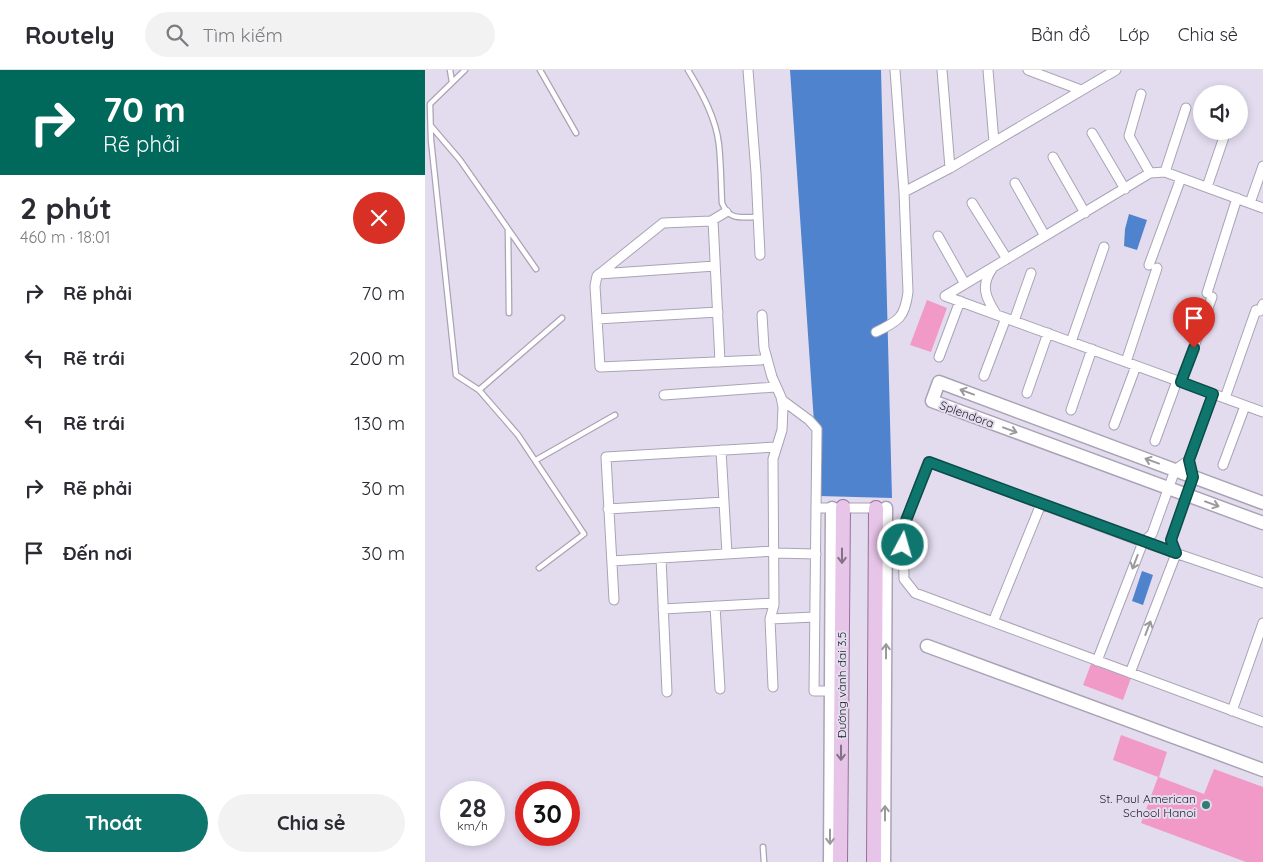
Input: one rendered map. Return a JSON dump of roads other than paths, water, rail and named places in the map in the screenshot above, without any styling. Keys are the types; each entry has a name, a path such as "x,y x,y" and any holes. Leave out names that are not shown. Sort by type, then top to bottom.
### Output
{"main road":[{"name":"Đường vành đai 3.5","path":"837,508 840,862"},
{"path":"874,862 881,508"}],"street":[{"path":"747,70 760,255"},
{"path":"876,332 894,323 904,313 907,306 904,192 895,70"},
{"path":"942,70 950,168"},
{"path":"988,70 994,142"},
{"path":"1028,70 1081,90"},
{"path":"904,192 950,168 1116,70"},
{"path":"1141,94 1129,136 1150,173"},
{"path":"1165,172 1186,108"},
{"path":"1092,133 1125,189"},
{"path":"1207,187 1223,140"},
{"path":"1053,157 1085,213"},
{"path":"1250,203 1263,166"},
{"path":"1263,208 1165,172 1150,173 945,296 1263,412"},
{"path":"1126,362 1153,266 1181,178"},
{"path":"1015,182 1045,236"},
{"path":"1155,441 1179,382 1210,295 1237,198"},
{"path":"973,203 1007,259"},
{"path":"726,212 713,220 663,223 596,277 600,367 761,360"},
{"path":"713,220 720,362"},
{"path":"938,236 965,284"},
{"path":"1071,342 1104,247"},
{"path":"999,264 991,270 986,278 984,287 986,296 1005,318"},
{"path":"599,274 715,266"},
{"path":"984,376 1005,318 1031,273"},
{"path":"939,357 960,301"},
{"path":"1225,398 1260,308"},
{"path":"597,319 718,312"},
{"path":"762,315 764,348 781,400 782,430 773,459 774,603 770,619 773,687"},
{"path":"1027,393 1048,333"},
{"path":"1071,410 1092,349"},
{"path":"1114,426 1136,366"},
{"name":"Splendora","path":"1263,503 939,382 932,401 1263,523"},
{"path":"664,395 776,387"},
{"path":"1130,673 1176,553 1171,540 1193,477 1189,460 1213,394"},
{"path":"781,400 809,420 817,430 814,691 831,691"},
{"path":"1223,466 1245,406"},
{"path":"614,600 606,457 777,447"},
{"path":"721,450 727,554"},
{"path":"1097,661 1143,542 1152,534 1175,470 1189,460"},
{"path":"1263,583 1143,542 929,462 903,528 904,579 915,593 1263,722"},
{"path":"608,509 724,502"},
{"path":"993,622 1041,504"},
{"path":"816,508 881,508 884,862"},
{"name":"Đường vành đai 3.5","path":"830,862 831,691 837,508"},
{"path":"612,560 774,552 816,554"},
{"path":"661,558 667,692"},
{"path":"663,608 774,603"},
{"path":"715,606 720,689"},
{"path":"770,619 815,617"},
{"path":"1231,711 1263,623"},
{"path":"927,646 1263,770"}],"lane":[{"path":"450,70 452,82"},
{"path":"425,108 465,70"},
{"path":"540,70 575,132"},
{"path":"688,70 706,102 715,127 719,145 722,203 726,212 731,216 758,217"},
{"path":"430,104 455,375 479,390 518,435 584,534 539,568"},
{"path":"431,125 460,160 536,269"},
{"path":"508,229 509,313"},
{"path":"479,390 562,318"},
{"path":"536,460 615,415"},
{"path":"763,847 764,862"}],"water":[{"path":"790,70 881,70 892,498 819,496"},
{"path":"1129,214 1147,220 1137,250 1124,246 1125,229"},
{"path":"1142,571 1153,575 1143,605 1132,601"}],"place":[{"name":"St. Paul American School Hanoi","path":"1206,805"}]}
